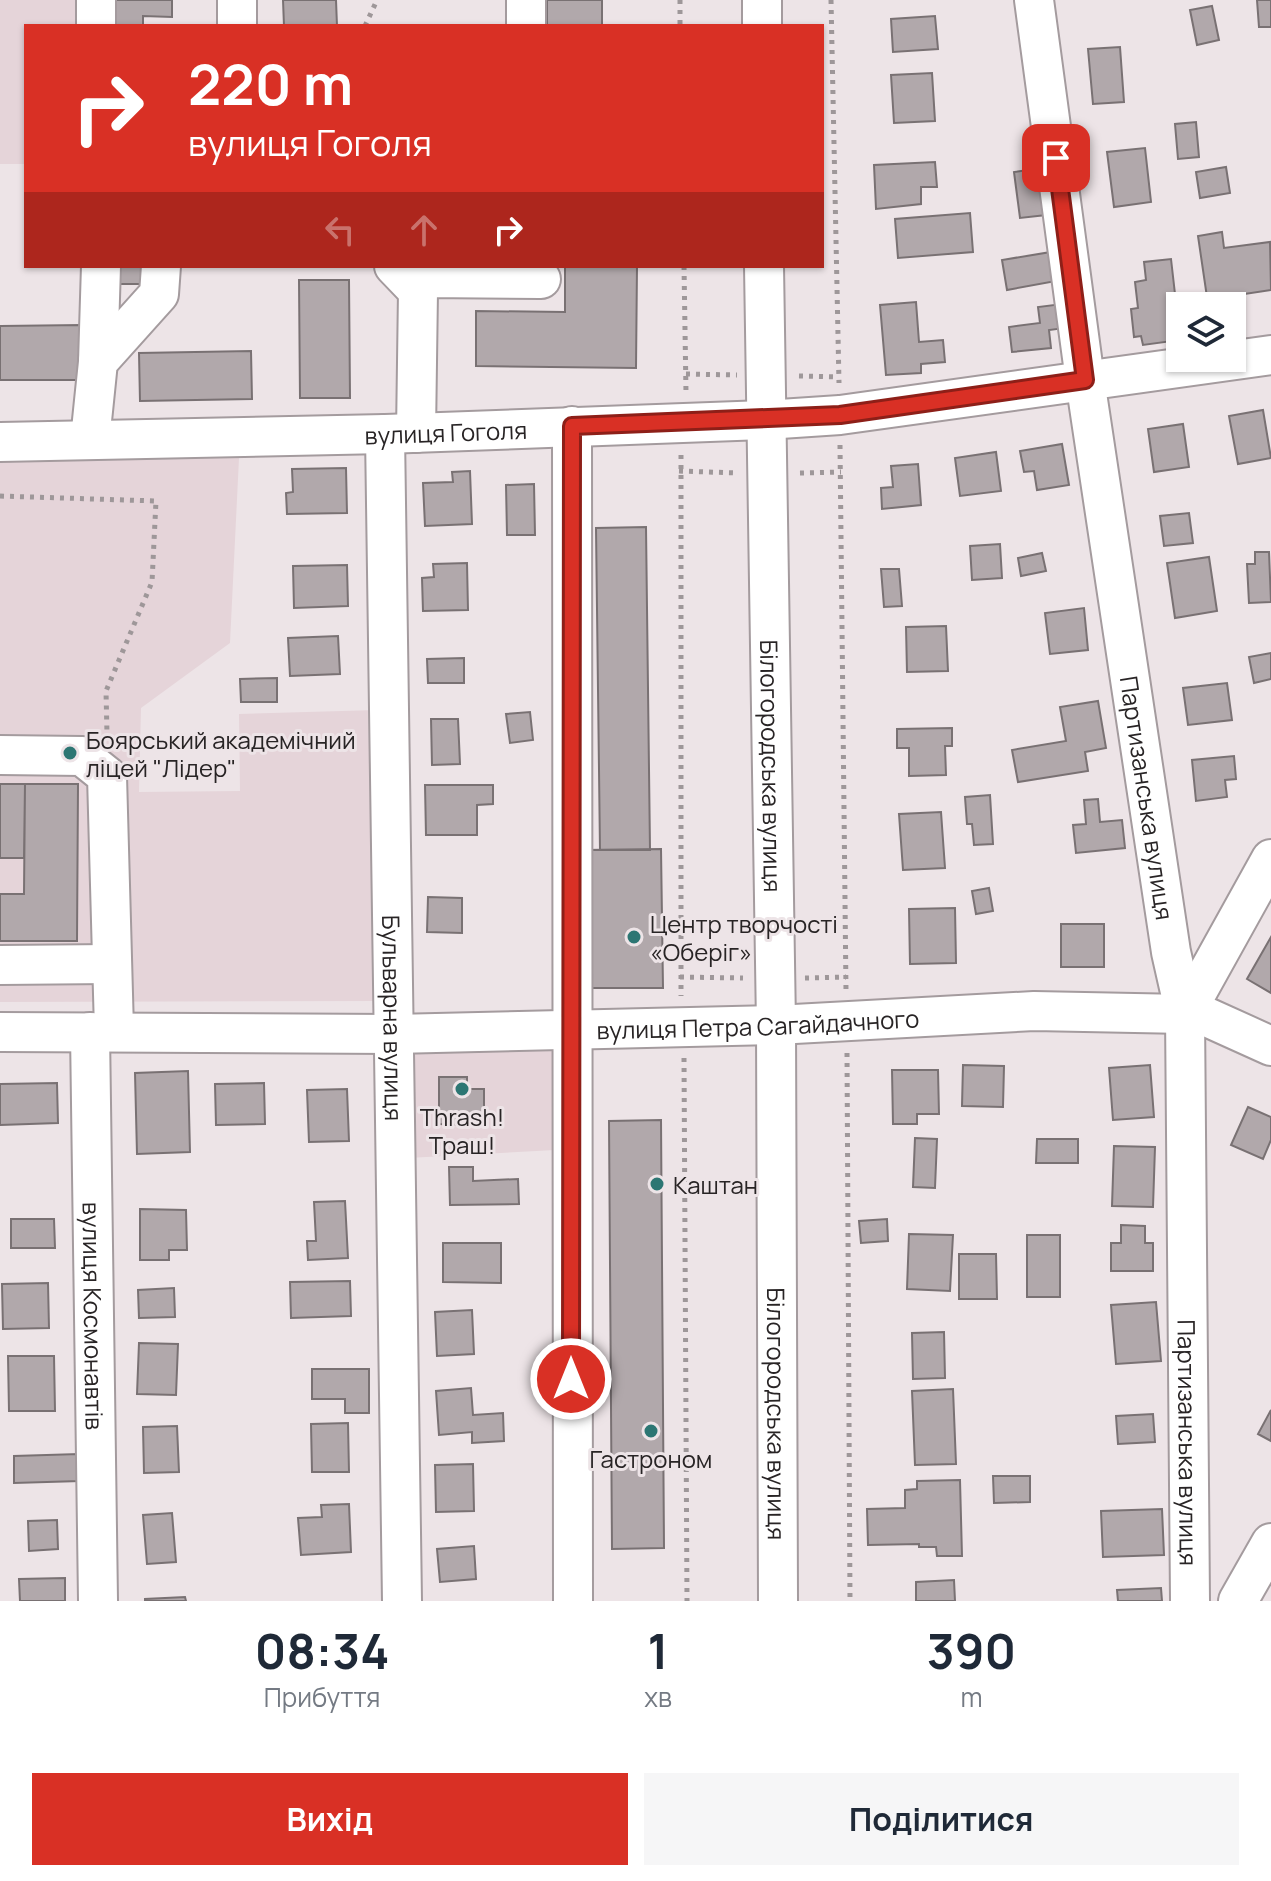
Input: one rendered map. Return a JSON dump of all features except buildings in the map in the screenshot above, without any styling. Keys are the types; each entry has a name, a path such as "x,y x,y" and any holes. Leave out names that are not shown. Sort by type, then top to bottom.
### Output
{"street":[{"path":"96,0 96,24"},
{"path":"237,0 237,24"},
{"path":"526,0 526,24"},
{"path":"762,0 762,24"},
{"name":"Партизанська вулиця","path":"1034,0 1085,380 1171,952 1185,1014 1190,1601"},
{"path":"90,440 98,362 101,268"},
{"path":"98,362 159,294 161,268"},
{"name":"Білогородська вулиця","path":"764,268 776,1025 778,1601"},
{"path":"406,278 527,275"},
{"name":"Бульварна вулиця","path":"402,1601 394,1034 401,433 406,278"},
{"name":"вулиця Гоголя","path":"0,442 401,433 840,415 1271,355"},
{"path":"572,426 570,1030 573,1601"},
{"path":"0,755 82,756 107,776"},
{"name":"вулиця Космонавтів","path":"98,1601 102,1031 111,964 107,776"},
{"path":"1185,1014 1271,859"},
{"path":"0,965 111,964"},
{"name":"вулиця Петра Сагайдачного","path":"0,1032 394,1034 776,1025 1034,1011 1185,1014 1209,1018 1271,1046"},
{"path":"1238,1601 1271,1543"}],"path":[{"path":"366,24 377,0"},
{"path":"680,0 680,24"},
{"path":"831,0 840,415"},
{"path":"684,268 686,423 679,471 680,977 684,1026 687,1601"},
{"path":"0,496 156,501 152,582 106,691 107,776"}],"shaded area":[{"path":"0,0 87,0 87,24 24,24 24,164 0,164"},
{"name":"Боярський академічний ліцей \"Лідер\"","path":"239,458 230,643 141,708 139,792 240,791 239,714 377,710 378,1001 0,1002 0,460"},
{"path":"405,1049 557,1051 555,1150 408,1158"}],"place":[{"name":"Боярський академічний ліцей \"Лідер\"","path":"70,753"},
{"name":"Центр творчості «Оберіг»","path":"634,937"},
{"name":"Thrash! Траш!","path":"462,1089"},
{"name":"Каштан","path":"657,1184"},
{"name":"Гастроном","path":"651,1431"}],"route":[{"path":"571,1379 572,426 840,415 1085,380 1056,158"}]}
